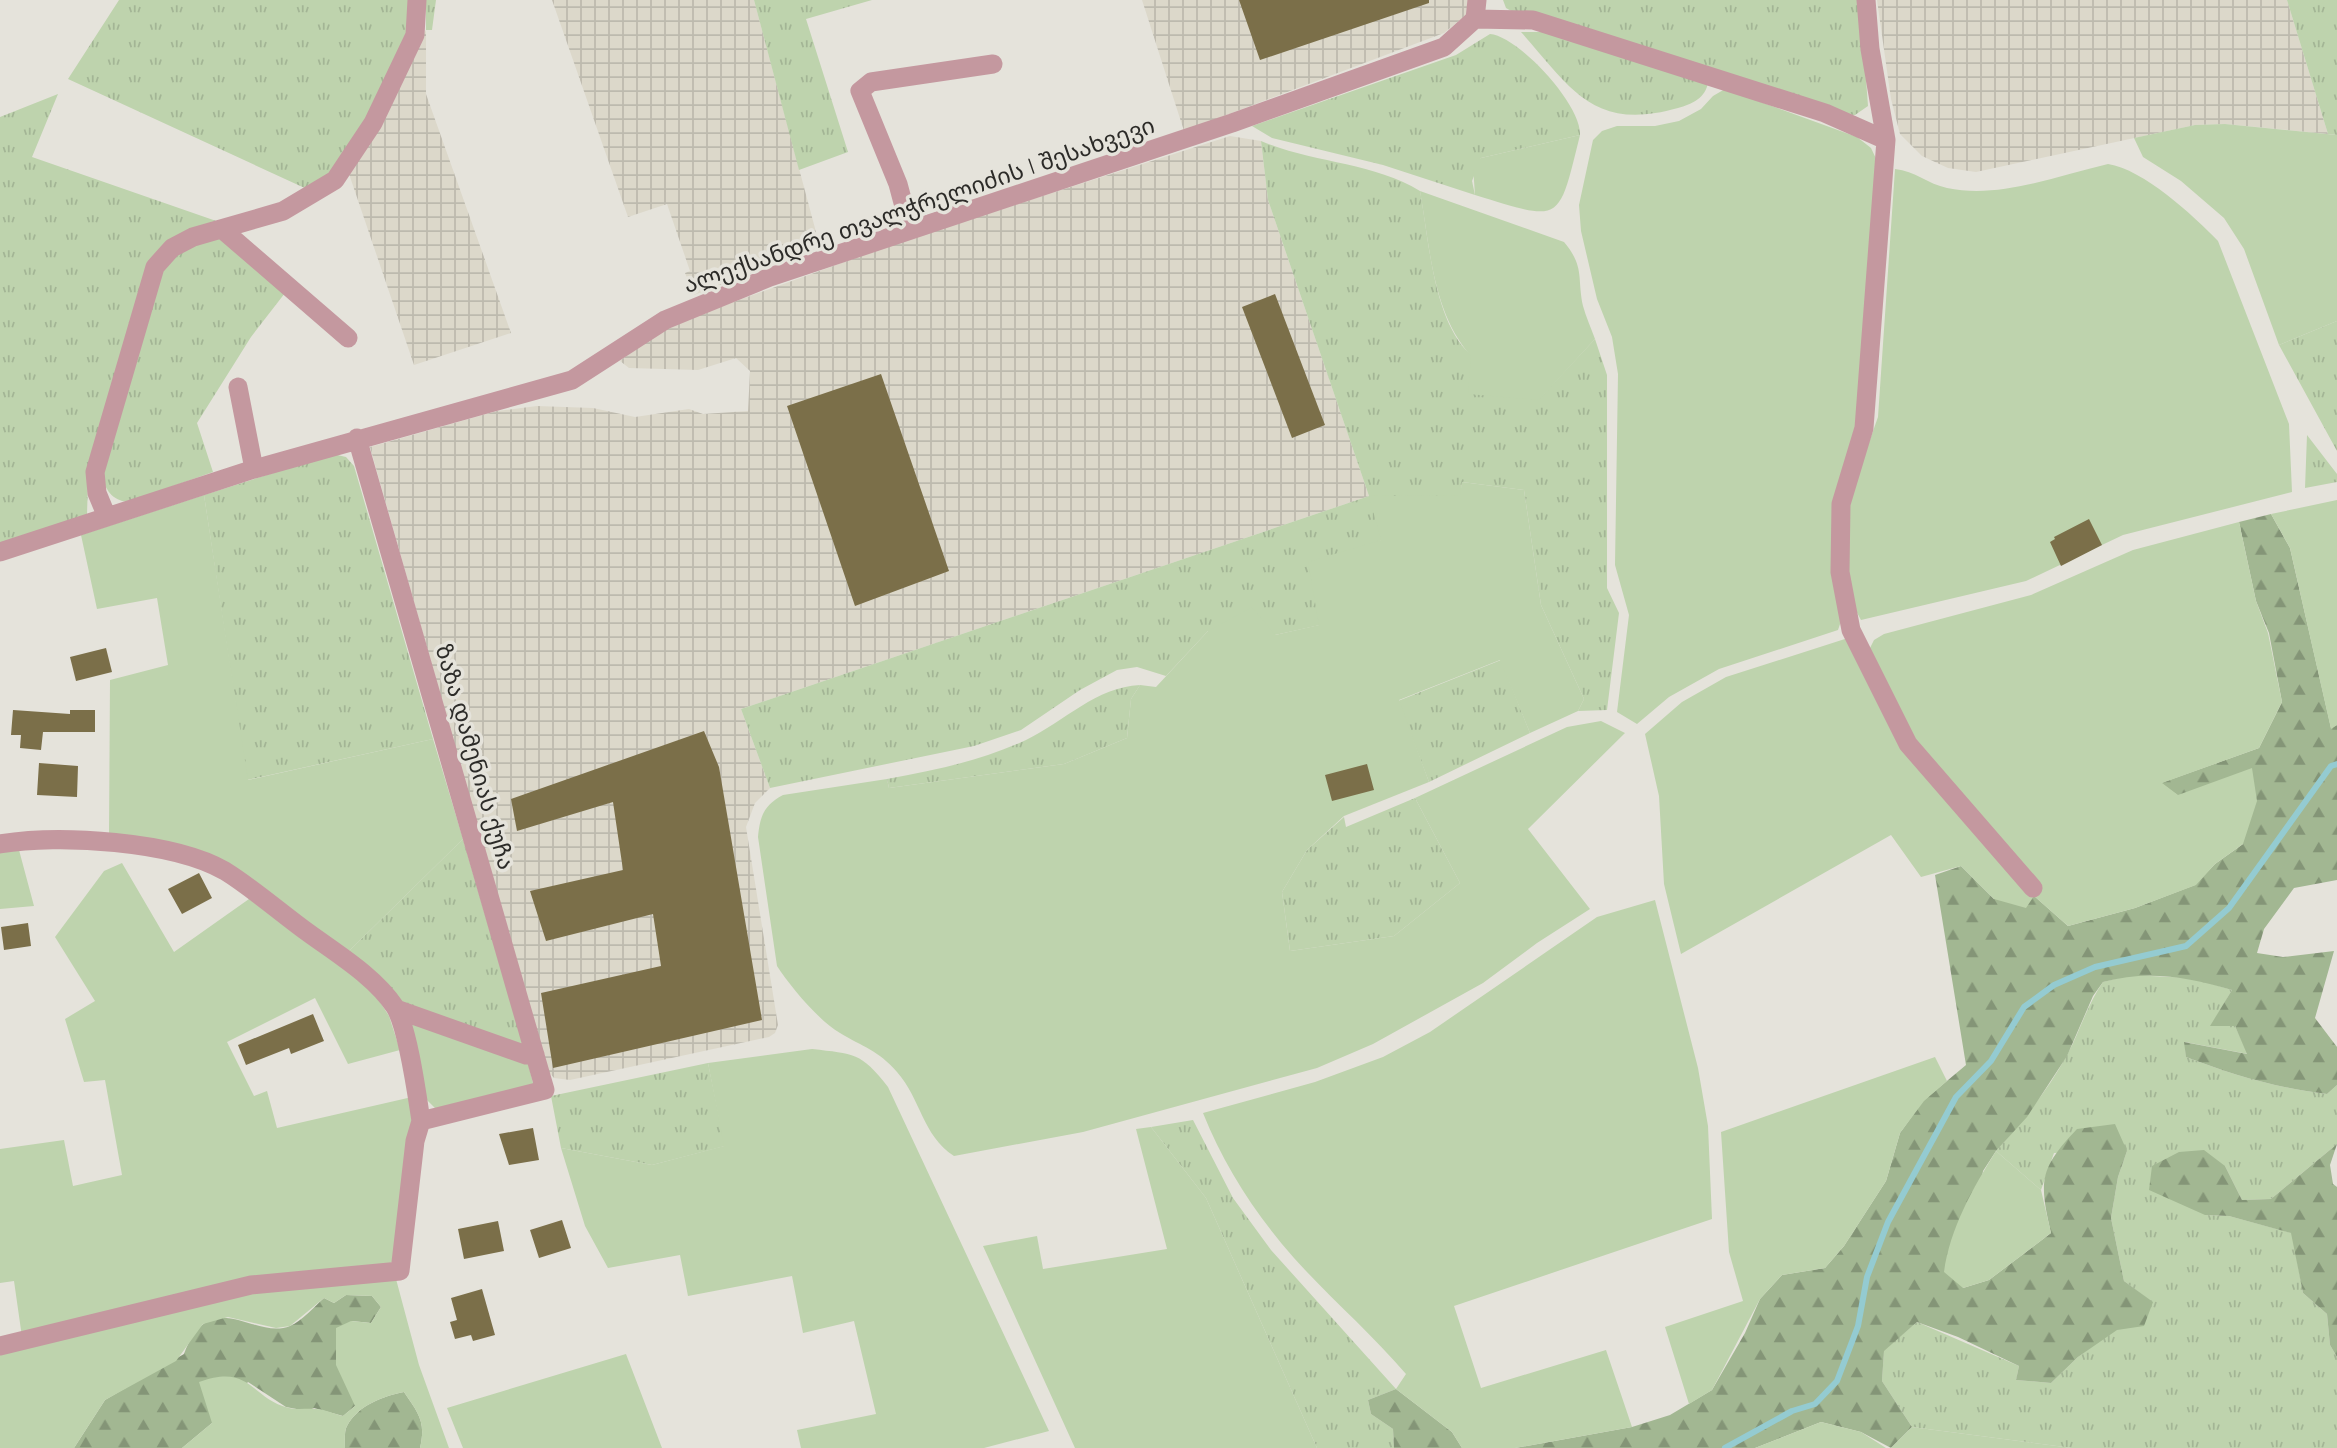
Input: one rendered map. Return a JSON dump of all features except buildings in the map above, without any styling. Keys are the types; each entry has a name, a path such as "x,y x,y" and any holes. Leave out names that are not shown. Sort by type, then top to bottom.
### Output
{"street":[{"path":"107,517 97,493 95,472 155,267 172,248 193,237 223,230 300,203 335,180 373,123 415,35 417,0"},
{"path":"1866,0 1870,48 1886,140 1864,429 1841,504 1838,536 1840,572 1851,630 1908,744 2033,888"},
{"path":"1476,10 1533,20 1825,113 1886,140"},
{"name":"ალექსანდრე თვალჭრელიძის I შესახვევი","path":"0,552 357,438 572,380 665,320 770,277 1232,123 1444,47 1476,10"},
{"path":"910,229 898,184 859,91 871,82 993,64"},
{"path":"223,230 348,338"},
{"path":"238,387 254,469"},
{"name":"ზაზა დამენიას ქუჩა","path":"357,438 545,1090 421,1121"},
{"path":"0,844 53,840 116,843 184,854 224,871 341,956 376,986 396,1009 412,1066 421,1121 415,1141 400,1271 251,1285 0,1346"},
{"path":"396,1009 526,1055 535,1054"}],"shaded area":[{"path":"552,0 754,0 820,247 694,295 685,273 690,271 667,204 628,217"},
{"path":"1142,0 1468,0 1466,15 1444,33 1184,131"},
{"path":"1877,0 2287,0 2328,134 2225,124 2195,125 1976,172 1948,168 1922,156 1900,134 1891,99"},
{"path":"426,30 426,94 511,333 414,365 348,171"},
{"path":"1230,136 1261,141 1268,200 1369,496 741,709 770,788 755,803 746,827 778,1025 775,1033 769,1037 570,1080 554,1078 547,1070 370,447 497,411 537,406 593,408 635,417 689,409 703,414 748,411 750,371 736,358 698,370 629,368 620,361 661,328 914,237"}],"green space":[{"path":"119,0 412,0 409,31 364,124 337,168 309,190 68,79"},
{"path":"426,0 436,0 432,30 426,30"},
{"path":"754,0 872,0 806,19 848,152 799,170"},
{"path":"1503,0 1860,0 1868,106 1855,115 1838,114 1513,12 1506,8"},
{"path":"2287,0 2337,0 2337,135 2328,134"},
{"path":"1521,32 1550,32 1708,82 1707,88 1698,100 1678,108 1649,114 1625,114 1604,109 1586,100 1570,87"},
{"path":"1490,34 1516,46 1546,74 1571,107 1580,135 1481,158 1472,181 1475,195 1383,165 1272,138 1252,126 1456,55"},
{"path":"1725,89 1857,137 1871,148 1879,165 1842,618 1838,630 1719,669 1669,697 1637,724 1617,712 1629,615 1615,565 1618,374 1612,337 1597,299 1581,231 1579,205 1593,140 1602,131 1617,126 1655,126 1679,121 1701,109 1713,96"},
{"path":"58,94 32,157 222,223 159,252 88,481 87,515 0,544 0,117"},
{"path":"2225,124 2337,135 2337,321 2279,345 2244,249 2224,218 2181,181 2143,157 2134,138 2195,125"},
{"path":"1580,135 1567,186 1560,200 1552,208 1541,211 1525,210 1475,195 1473,166 1481,158"},
{"path":"1261,141 1382,174 1420,191 1434,278 1448,321 1458,339 1470,354 1486,367 1539,399 1595,339 1607,375 1607,588 1619,613 1607,710 1578,711 1584,699 1541,605 1524,490 1462,482 1461,495 1381,540 1320,625 1275,635 1208,631 1166,676 1137,667 1117,670 1080,690 1021,730 974,746 770,788 741,709 1369,496 1268,200"},
{"path":"2108,164 2122,168 2152,184 2196,219 2218,241 2289,424 2292,492 2123,535 2026,581 1861,620 1855,609 1845,548 1850,496 1878,417 1895,169 1947,188 1987,191 2028,185"},
{"path":"1420,191 1564,242 1571,251 1578,266 1583,306 1595,339 1539,400 1468,394 1471,356 1458,339 1440,299"},
{"path":"219,237 285,293 251,337 197,423 213,472 128,502 122,501 110,493 101,474 162,270 177,252"},
{"path":"2337,321 2337,451 2279,345"},
{"path":"2307,435 2337,474 2337,482 2305,488"},
{"path":"333,454 346,457 354,466 433,739 247,780 204,495"},
{"path":"1462,482 1524,490 1541,605 1584,699 1578,711 1530,733 1500,660 1399,700 1429,782 1344,816 1307,850 1282,892 1290,951 1394,936 1460,883 1415,798 1567,727 1601,721 1625,733 1528,829 1590,909 1537,943 1483,983 1373,1044 1317,1068 1083,1132 954,1156 935,1138 897,1072 877,1054 823,1020 797,993 777,966 758,837 760,823 767,807 783,795 887,779 889,788 1064,764 1127,738 1131,699 1140,685 1156,687 1208,631 1252,607 1275,635 1319,625 1308,562 1381,540 1369,496 1460,495"},
{"path":"204,495 248,780 433,739 463,839 347,953 247,880 109,837 110,680 168,665 157,598 97,609 81,535"},
{"path":"2337,500 2337,725 2331,729 2290,548 2271,514"},
{"path":"2271,514 2290,548 2331,728 2337,725 2337,880 2294,888 2264,929 2257,953 2283,957 2334,951 2315,1018 2337,1047 2337,1085 2327,1094 2290,1088 2238,1075 2186,1057 2184,1042 2247,1054 2235,1026 2210,1026 2232,990 2199,982 2152,976 2103,982 2093,996 2067,1056 2027,1117 1996,1151 1983,1171 1963,1288 1989,1280 2051,1233 2044,1188 2045,1176 2055,1155 2077,1129 2115,1124 2127,1151 2118,1177 2111,1218 2124,1281 2153,1302 2144,1326 2117,1330 2078,1357 2051,1383 2016,1380 2019,1366 1958,1337 1917,1322 1884,1351 1882,1381 1912,1427 1891,1448 1861,1432 1821,1422 1755,1448 1515,1448 1632,1427 1670,1415 1712,1390 1745,1333 1760,1299 1782,1275 1825,1268 1844,1246 1886,1181 1900,1133 1923,1101 1966,1065 1935,875 1961,866 1994,899 2033,895 2068,926 2135,908 2195,885 2215,864 2243,844 2161,783 2259,748 2282,702 2269,633 2256,601 2239,522"},
{"path":"2239,522 2256,601 2268,633 2282,702 2259,748 2162,783 2178,795 2252,768 2257,801 2243,844 2215,864 2196,885 2135,908 2068,926 2034,896 2026,908 1994,899 1961,866 1921,877 1891,835 1681,954 1664,884 1659,796 1645,734 1682,702 1726,677 1848,638 1927,757 1902,719 1869,650 1874,640 1884,634 2031,595 2133,550"},
{"path":"1501,660 1530,733 1429,782 1398,701"},
{"path":"1140,685 1131,699 1127,738 1064,764 889,788 887,779 992,754 1026,740 1095,698 1124,687"},
{"path":"1415,798 1460,883 1394,936 1290,951 1282,892 1307,850 1344,817 1346,827"},
{"path":"463,839 526,1055 400,1010 347,953"},
{"path":"19,850 34,906 0,909 0,852"},
{"path":"122,863 174,952 249,899 371,988 389,1016 400,1050 348,1064 315,998 227,1042 254,1096 267,1091 277,1128 412,1097 413,1130 395,1260 385,1266 22,1337 14,1281 0,1283 0,1149 64,1140 73,1186 122,1175 105,1080 84,1082 65,1019 95,1001 55,937 104,871"},
{"path":"1655,900 1698,1068 1708,1126 1712,1219 1454,1306 1481,1388 1606,1350 1632,1427 1515,1448 1462,1448 1452,1432 1396,1389 1406,1374 1294,1258 1267,1225 1231,1171 1203,1113 1315,1082 1383,1057 1430,1032 1597,917"},
{"path":"2130,975 2192,978 2232,990 2211,1026 2235,1026 2248,1054 2185,1042 2186,1057 2238,1075 2290,1088 2327,1094 2337,1085 2337,1144 2271,1199 2242,1200 2225,1166 2205,1215 2229,1216 2292,1233 2303,1293 2327,1314 2330,1345 2337,1357 2337,1448 2072,1448 1912,1427 1882,1381 1884,1350 1917,1322 2019,1366 2016,1380 2051,1383 2078,1357 2152,1302 2124,1281 2111,1218 2118,1177 2127,1151 2054,1153 2041,1190 1996,1151 2052,1081 2103,982"},
{"path":"400,1010 526,1055 534,1087 440,1113 426,1099"},
{"path":"812,1049 856,1057 871,1067 888,1087 1049,1431 984,1448 801,1448 797,1430 876,1414 854,1321 803,1333 792,1276 688,1296 680,1255 608,1268 585,1226 561,1148 652,1165 724,1146 708,1063"},
{"path":"1935,1057 1947,1081 1924,1101 1900,1133 1886,1181 1844,1246 1825,1268 1782,1275 1760,1299 1712,1390 1689,1404 1665,1327 1743,1301 1729,1252 1721,1132"},
{"path":"708,1063 725,1146 652,1165 561,1148 551,1096"},
{"path":"1193,1120 1233,1198 1271,1250 1396,1389 1368,1400 1371,1414 1393,1429 1394,1448 1317,1448 1206,1198 1151,1127"},
{"path":"1151,1127 1206,1198 1317,1448 1075,1448 983,1246 1037,1236 1043,1269 1167,1249 1136,1129"},
{"path":"2337,1144 2330,1165 2333,1184 2337,1187 2337,1357 2330,1345 2327,1314 2303,1293 2291,1233 2229,1216 2205,1215 2149,1190 2152,1166 2179,1152 2204,1150 2225,1166 2242,1200 2271,1199"},
{"path":"1996,1151 2041,1190 2051,1233 1989,1280 1963,1288 1944,1272 1947,1256 1964,1209"},
{"path":"396,1279 419,1365 449,1448 420,1448 420,1418 404,1392 380,1399 358,1412 346,1428 345,1448 182,1448 212,1423 199,1382 216,1377 240,1379 276,1403 289,1408 319,1409 343,1416 355,1406 336,1365 336,1328 351,1321 371,1323 381,1307 372,1296 346,1295 334,1303 324,1298 290,1326 276,1328 228,1317 203,1324 176,1361 105,1400 74,1448 0,1448 0,1351 254,1289"},
{"path":"346,1295 372,1296 381,1307 371,1323 352,1321 355,1406 343,1416 314,1408 307,1411 286,1407 248,1382 212,1423 182,1448 74,1448 105,1400 184,1354 195,1333 207,1322 220,1318 234,1319 276,1329 294,1324 324,1298 334,1303"},
{"path":"626,1354 662,1448 463,1448 447,1408"},
{"path":"1396,1389 1452,1432 1462,1448 1394,1448 1393,1429 1371,1414 1368,1400"},
{"path":"404,1392 422,1425 420,1448 345,1448 346,1428 358,1412 380,1399"},
{"path":"1821,1422 1861,1432 1886,1448 1755,1448"},
{"path":"1912,1427 2072,1448 1891,1448"}],"waterway":[{"path":"1725,1448 1792,1411 1815,1404 1837,1381 1858,1326 1867,1277 1888,1222 1956,1097 1991,1061 2024,1007 2054,985 2095,967 2186,946 2229,908 2331,766 2337,764"}]}
